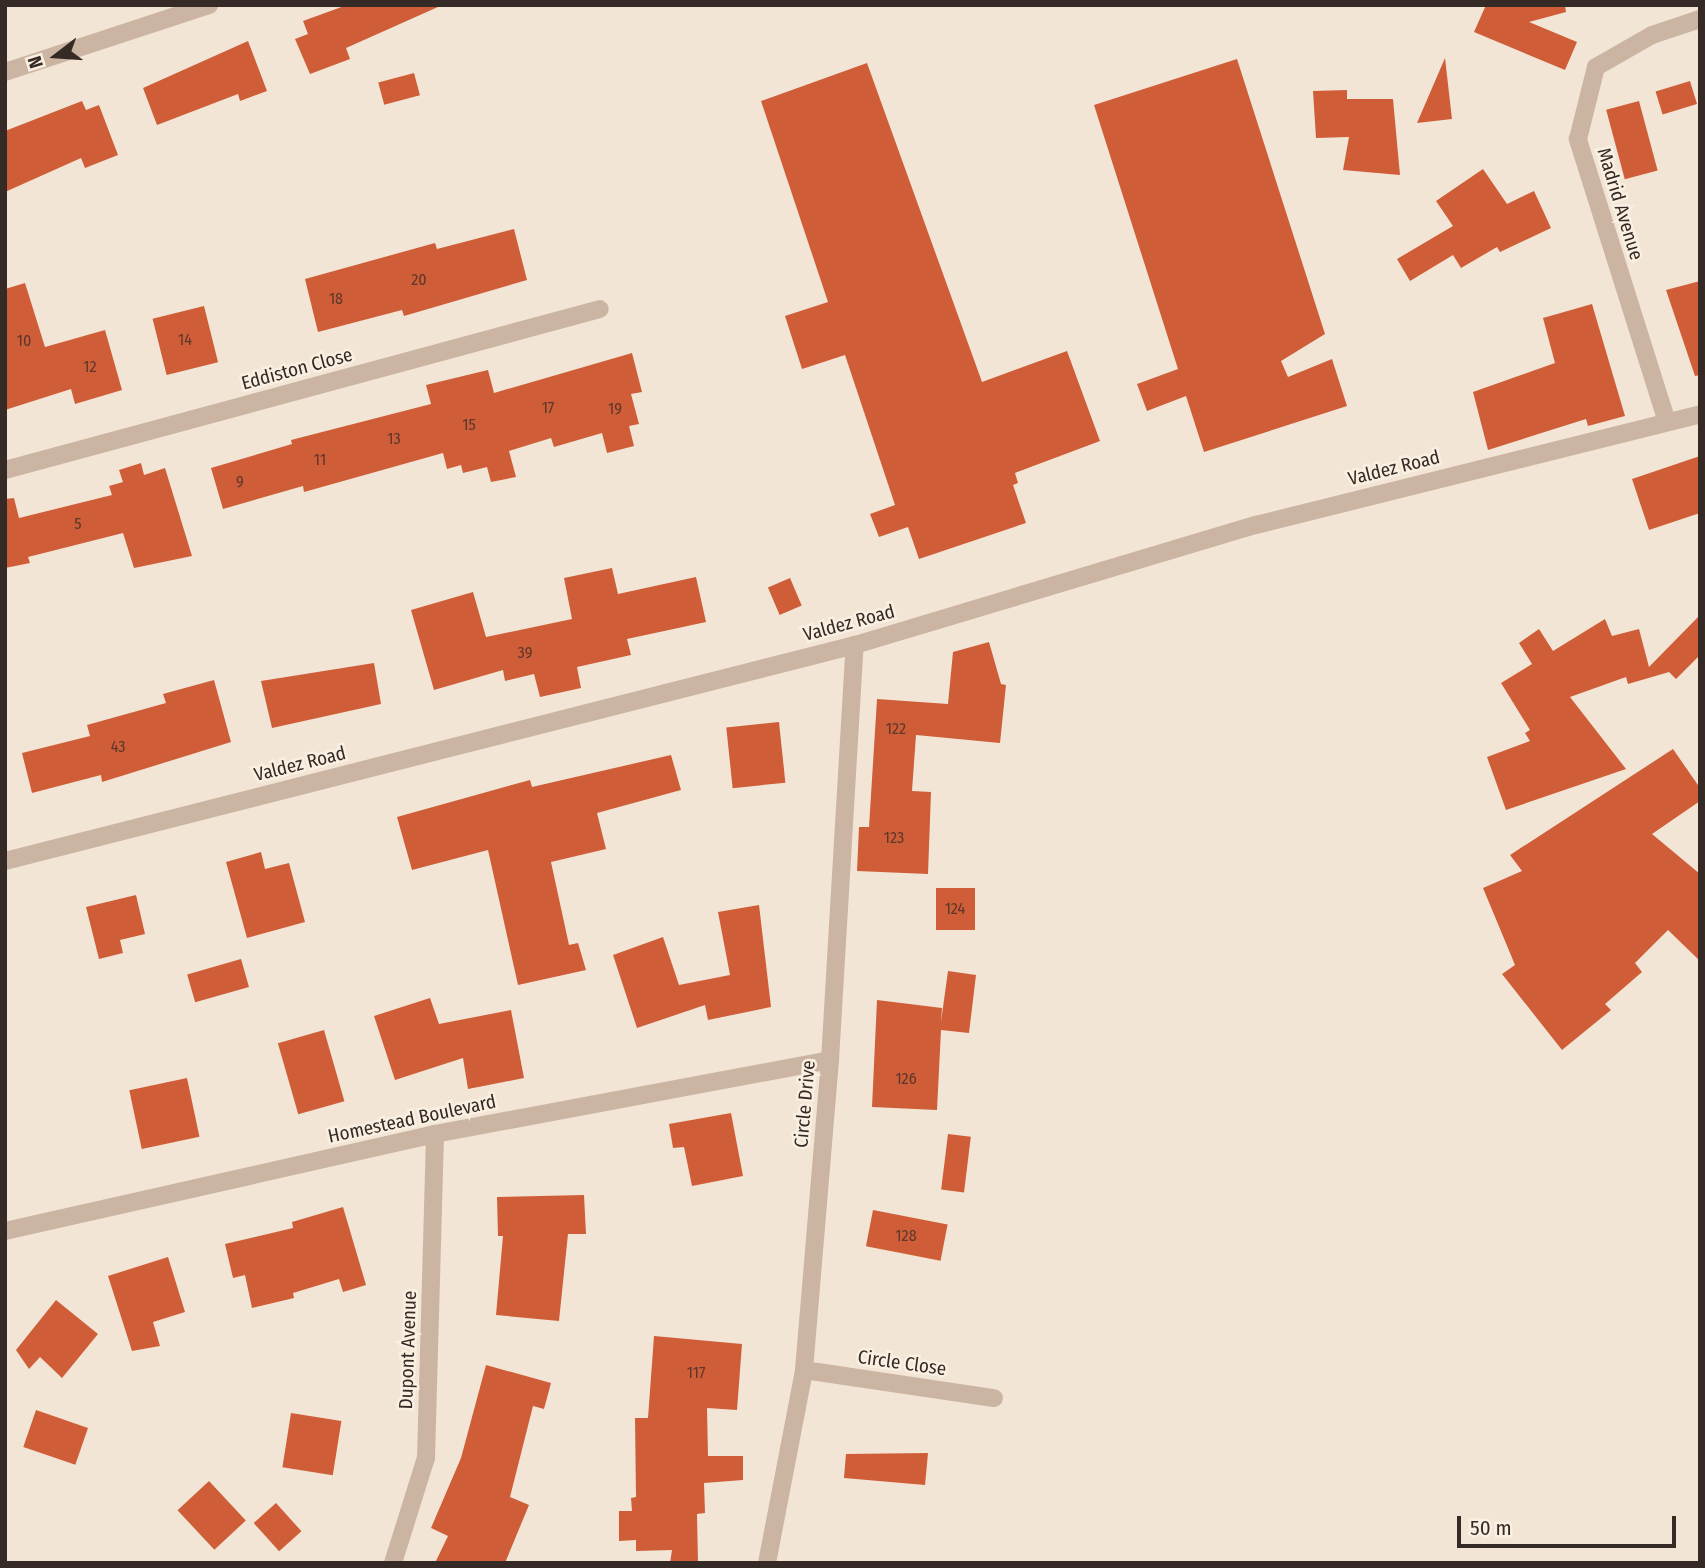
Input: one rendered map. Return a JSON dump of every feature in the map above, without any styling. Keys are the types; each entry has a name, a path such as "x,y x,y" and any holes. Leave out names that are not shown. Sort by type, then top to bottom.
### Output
{"street":[{"path":"5,72 209,5"},
{"name":"Madrid Avenue","path":"1667,422 1578,139 1596,67 1652,35 1700,19"},
{"name":"Eddiston Close","path":"5,470 600,309"},
{"name":"Valdez Road","path":"5,861 855,645 1256,525 1700,414"},
{"name":"Circle Drive","path":"767,1563 804,1370 830,1060 855,645"},
{"name":"Homestead Boulevard","path":"5,1231 435,1134 830,1060"},
{"name":"Dupont Avenue","path":"393,1563 426,1458 435,1134"},
{"name":"Circle Close","path":"804,1370 994,1398"}],"building":[{"path":"347,5 438,7 346,48 350,59 310,74 295,39 308,34 303,21"},
{"path":"1486,5 1565,5 1566,12 1529,22 1577,42 1565,70 1474,32"},
{"path":"248,41 267,91 240,101 238,94 157,125 143,88"},
{"path":"1445,58 1452,119 1417,123"},
{"path":"1237,59 1325,334 1281,361 1288,377 1332,359 1347,406 1204,452 1186,396 1147,411 1137,384 1178,369 1094,105"},
{"path":"867,63 982,382 1067,351 1100,441 1015,473 1018,483 1013,485 1026,523 919,559 908,527 879,537 870,514 895,505 845,355 802,369 785,316 828,302 761,101"},
{"path":"414,73 420,95 384,105 378,83"},
{"path":"1690,81 1697,104 1663,114 1656,92"},
{"path":"1347,90 1347,99 1393,99 1400,175 1343,170 1349,137 1316,138 1313,91"},
{"path":"82,101 86,110 99,105 118,155 85,168 81,158 5,192 5,131"},
{"path":"1639,101 1658,171 1625,179 1606,110"},
{"path":"1483,169 1507,204 1534,191 1551,228 1500,252 1497,247 1461,268 1453,255 1410,281 1397,259 1453,226 1436,201"},
{"path":"514,229 527,280 404,316 402,310 318,332 305,279 435,243 437,249"},
{"path":"1700,281 1700,375 1695,376 1666,290"},
{"path":"25,283 45,347 105,330 122,390 75,404 71,389 5,410 5,289"},
{"path":"1592,304 1625,416 1588,426 1586,419 1488,450 1473,392 1555,363 1543,318"},
{"path":"204,306 218,362 167,375 153,319"},
{"path":"632,353 642,392 631,394 639,424 629,426 634,446 607,453 602,433 554,447 551,438 509,451 516,477 491,482 487,467 463,473 461,465 447,469 443,453 304,492 303,486 223,509 211,468 292,444 291,440 431,404 426,385 488,370 494,393"},
{"path":"1700,456 1700,513 1649,530 1632,479"},
{"path":"141,463 144,475 165,468 192,556 134,568 123,533 28,557 30,563 5,568 5,499 14,498 19,518 112,495 109,486 123,482 119,470"},
{"path":"612,568 618,594 696,577 706,622 627,639 631,655 577,667 581,688 540,697 534,674 505,681 503,670 434,690 411,610 473,592 486,637 572,619 564,578"},
{"path":"790,578 802,606 780,615 768,587"},
{"path":"1700,615 1700,655 1676,679 1669,672 1628,684 1626,677 1570,697 1626,769 1506,810 1487,757 1530,741 1525,733 1530,730 1501,683 1532,664 1519,643 1539,629 1553,651 1605,619 1612,636 1639,629 1649,667"},
{"path":"989,642 1001,684 1006,685 1000,743 916,735 912,791 931,792 928,874 857,871 859,827 869,827 877,699 948,704 953,652"},
{"path":"374,663 381,704 272,728 261,681"},
{"path":"214,680 231,742 102,782 101,775 32,793 22,753 90,736 87,725 166,703 163,694"},
{"path":"779,722 785,783 733,788 726,728"},
{"path":"1673,749 1700,788 1700,801 1652,834 1700,874 1700,961 1668,930 1635,963 1642,972 1605,1004 1611,1010 1562,1050 1502,974 1515,965 1483,888 1522,871 1510,855"},
{"path":"671,755 681,790 597,813 606,849 551,862 569,945 578,943 586,970 518,985 488,850 412,870 397,817 530,780 532,787"},
{"path":"261,852 265,869 289,863 305,922 247,938 226,862"},
{"path":"936,888 975,888 975,930 936,930"},
{"path":"136,895 145,934 120,940 123,953 99,959 86,907"},
{"path":"759,905 771,1007 708,1020 705,1005 637,1028 613,955 663,937 679,985 730,975 718,912"},
{"path":"241,959 249,987 195,1002 187,974"},
{"path":"948,971 976,975 969,1033 941,1030 937,1110 872,1107 877,1000 942,1008 941,1022"},
{"path":"430,998 439,1024 511,1010 524,1078 468,1089 463,1058 395,1080 374,1016"},
{"path":"324,1030 344,1101 298,1114 278,1043"},
{"path":"187,1078 199,1137 142,1149 129,1090"},
{"path":"731,1113 743,1176 692,1186 684,1147 673,1148 669,1124"},
{"path":"948,1134 971,1137 964,1192 941,1190"},
{"path":"584,1195 586,1234 568,1234 559,1321 496,1315 503,1236 498,1236 497,1197"},
{"path":"343,1207 366,1285 343,1292 339,1279 293,1293 294,1298 252,1308 245,1275 233,1278 225,1244 293,1228 292,1222"},
{"path":"873,1210 948,1225 941,1261 866,1246"},
{"path":"168,1257 185,1312 153,1322 160,1346 132,1351 108,1276"},
{"path":"56,1300 98,1334 62,1378 40,1357 29,1369 16,1350"},
{"path":"654,1336 742,1344 737,1410 707,1408 708,1456 743,1456 743,1480 704,1483 705,1513 697,1514 698,1563 670,1563 672,1550 636,1551 636,1540 619,1541 619,1511 632,1511 631,1498 636,1497 635,1418 648,1418"},
{"path":"486,1365 551,1383 544,1409 533,1406 510,1497 529,1505 505,1563 435,1563 448,1536 431,1528 461,1458"},
{"path":"36,1410 88,1428 75,1465 23,1447"},
{"path":"291,1413 341,1421 333,1475 282,1467"},
{"path":"928,1453 925,1485 844,1478 846,1454"},
{"path":"209,1481 246,1520 214,1550 178,1510"},
{"path":"276,1503 301,1531 279,1551 254,1523"}]}
